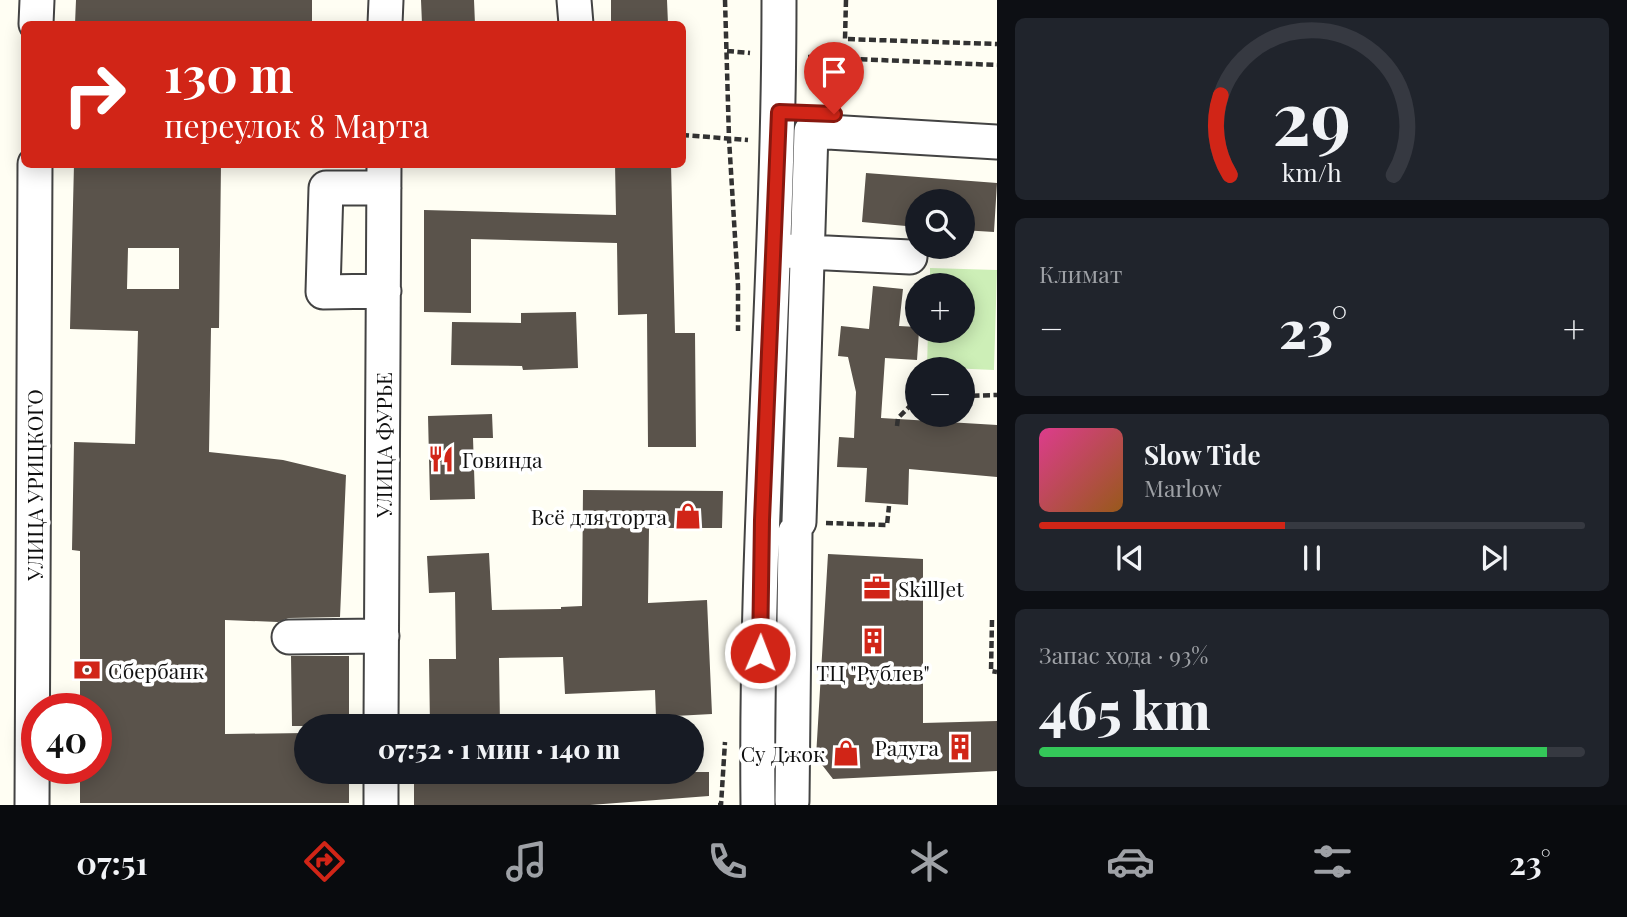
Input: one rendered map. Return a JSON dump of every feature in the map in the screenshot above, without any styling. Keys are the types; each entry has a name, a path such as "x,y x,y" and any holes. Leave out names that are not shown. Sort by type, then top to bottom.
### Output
{"street":[{"path":"36,21 37,0"},
{"path":"386,0 386,21"},
{"path":"574,0 576,21"},
{"path":"758,805 762,520 778,128 779,0"},
{"path":"778,128 997,118"},
{"path":"792,801 797,527 811,131 997,142"},
{"name":"УЛИЦА УРИЦКОГО","path":"32,805 35,168"},
{"path":"384,176 326,188 323,292 384,291"},
{"name":"УЛИЦА ФУРЬЕ","path":"381,714 384,176"},
{"path":"773,250 905,257"},
{"path":"289,637 382,636"},
{"path":"381,784 381,805"}],"path":[{"path":"725,0 738,341"},
{"path":"846,0 845,39 997,44"},
{"path":"727,51 997,65"},
{"path":"686,135 729,139 778,128"},
{"path":"975,396 997,396"},
{"path":"897,426 898,418 905,411"},
{"path":"797,527 887,525 889,506"},
{"path":"992,620 991,671 997,671"},
{"path":"719,805 722,805 726,737"}],"green space":[{"path":"930,268 997,270 994,370 975,369 975,357 927,357 928,343 975,343 975,273 930,273"}],"building":[{"path":"76,0 312,0 312,21 75,21"},
{"path":"421,0 474,0 475,21 422,21"},
{"path":"611,0 667,0 668,21 611,21"},
{"path":"74,168 221,168 219,328 211,328 209,452 283,460 346,475 340,617 289,618 278,622 225,620 225,734 294,733 294,784 349,784 349,803 80,803 80,784 112,784 112,693 80,693 80,551 72,550 74,442 135,444 138,331 70,329","holes":["128,248 179,248 179,289 127,289"]},
{"path":"615,168 671,168 675,333 695,333 696,447 648,447 647,314 618,315 617,243 471,239 471,313 424,312 424,210 616,215"},
{"path":"866,173 997,183 994,232 975,231 975,189 905,189 905,226 862,222"},
{"path":"873,286 903,289 899,326 905,326 905,343 918,343 917,357 885,358 881,418 905,419 905,427 997,425 997,477 909,469 908,505 865,502 867,468 837,467 839,437 854,438 856,392 848,357 838,356 841,326 869,329"},
{"path":"576,312 578,368 523,370 522,366 451,365 452,322 521,323 521,313"},
{"path":"492,414 493,438 473,438 475,499 430,500 428,416"},
{"path":"583,490 723,491 722,528 649,528 648,603 707,600 712,714 656,714 655,690 565,694 563,657 499,658 500,714 430,714 429,659 456,659 455,592 429,593 427,556 489,553 492,610 582,606"},
{"name":"ТЦ \"Рублев\"","path":"828,554 923,559 923,723 997,721 997,771 833,779 816,757"},
{"path":"291,656 349,656 349,714 294,714 292,726"},
{"path":"704,772 709,772 709,796 590,805 414,805 414,784 704,784"}],"place":[{"name":"Говинда","path":"441,459"},
{"name":"Всё для торта","path":"688,516"},
{"name":"SkillJet","path":"877,588"},
{"name":"ТЦ \"Рублев\"","path":"873,641"},
{"name":"Сбербанк","path":"87,670"},
{"name":"Радуга","path":"960,747"},
{"name":"Су Джок","path":"846,753"}],"route":[{"path":"760,653 762,520 779,112 834,114"}]}
